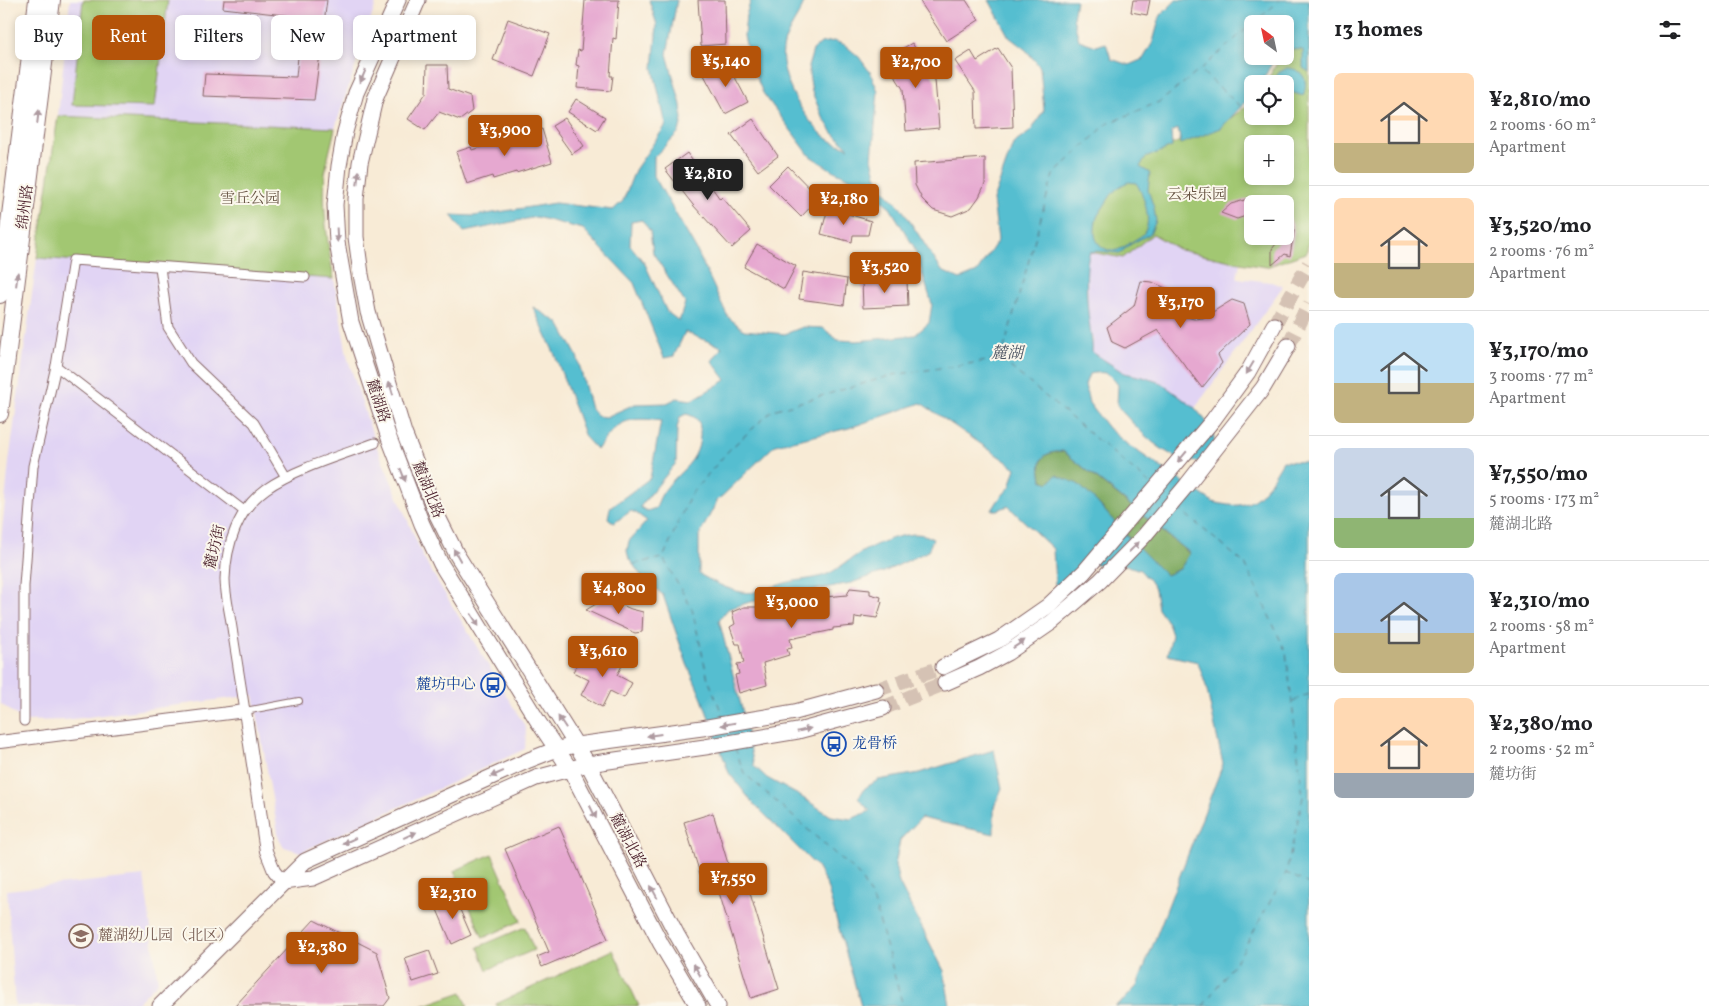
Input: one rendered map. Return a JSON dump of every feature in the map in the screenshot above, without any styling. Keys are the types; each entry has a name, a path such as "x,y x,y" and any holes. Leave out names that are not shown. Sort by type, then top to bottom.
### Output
{"main road":[{"name":"绵州路","path":"0,295 37,0"},
{"name":"绵州路","path":"0,414 52,0"}],"street":[{"name":"麓湖路","path":"398,0 356,93 345,132 339,166 335,205 337,242 351,322 395,454 422,524 441,564 539,723 570,769 661,944 698,1006"},
{"name":"麓湖北路","path":"418,0 375,99 360,163 356,199 356,237 368,312 400,419 437,515 457,554 494,617 588,764 677,935 718,1006"},
{"path":"24,721 24,586 33,466 56,366 73,260 305,277"},
{"path":"160,266 168,327 191,362 254,423 286,478"},
{"path":"943,667 990,654 1048,606 1084,572 1213,420 1248,372 1274,325"},
{"path":"945,683 990,654 1052,622 1100,581 1144,536 1263,388 1288,346"},
{"path":"56,366 244,511"},
{"path":"384,424 400,419"},
{"name":"麓坊街","path":"283,882 274,871 266,852 225,580 228,554 233,532 244,511 267,488 286,478 375,443"},
{"path":"395,454 410,448"},
{"path":"160,1006 305,861 529,760 558,749 577,745 702,728 795,712 876,690"},
{"path":"283,882 313,878 536,778 588,764 798,732 883,708"},
{"path":"0,742 245,711"}],"lane":[{"path":"245,711 299,701"}],"shaded area":[{"path":"70,0 377,0 372,15 353,15 353,60 357,60 335,128 58,116 64,60 82,60 82,15 68,15"},
{"path":"1153,234 1180,250 1240,263 1237,278 1271,282 1283,286 1195,408 1161,383 1124,373 1092,352 1093,340 1088,321 1088,254 1090,252 1123,258"},
{"name":"麓坊中心","path":"37,258 334,279 347,356 375,443 424,559 526,728 525,749 301,852 284,847 279,838 254,695 65,720 24,721 0,703 1,540 9,462"},
{"name":"麓湖幼儿园（北区）","path":"144,876 158,982 134,1006 15,1006 7,890"}],"green space":[{"path":"83,0 168,0 165,25 165,15 92,15 92,60 161,60 155,107 72,105 77,60 82,60"},
{"name":"云朵乐园","path":"1309,23 1309,242 1306,253 1266,267 1180,250 1153,234 1123,258 1090,252 1090,222 1113,180 1144,155 1220,126 1244,108 1244,125 1294,125 1294,75 1270,75 1276,65 1294,65 1294,37"},
{"name":"雪丘公园","path":"58,116 335,128 326,168 324,187 326,227 334,279 37,258"},
{"path":"1063,451 1190,554 1180,569 1166,575 1096,501 1057,475 1049,483 1042,480 1040,466 1043,458 1050,453"},
{"path":"492,854 521,921 483,938 454,871"},
{"path":"525,927 534,950 487,970 478,947"},
{"path":"613,950 639,1006 497,1006 496,1004"},
{"path":"462,992 468,1006 422,1006"}],"water":[{"name":"麓湖","path":"649,0 677,0 667,54 681,105 682,120 679,132 654,157 654,176 696,249 728,317 744,330 785,334 803,327 823,328 838,340 857,341 915,335 929,323 932,304 914,247 889,206 860,183 832,170 810,156 763,93 751,65 744,36 746,15 751,0 805,0 783,49 785,73 795,98 811,122 828,139 849,148 833,133 822,116 812,92 808,67 813,50 821,43 834,41 845,45 859,57 870,72 878,91 872,159 881,187 900,206 942,271 960,279 977,272 998,240 993,200 1013,144 1031,131 1044,110 1040,67 1026,50 1009,37 989,0 1076,0 1073,18 1079,40 1096,46 1106,43 1111,59 1129,65 1143,59 1153,42 1160,16 1176,0 1309,0 1309,72 1303,68 1303,50 1294,50 1294,15 1244,15 1244,65 1271,65 1265,75 1244,75 1244,104 1221,128 1181,144 1178,129 1171,132 1172,147 1145,158 1140,167 1150,173 1148,190 1156,221 1150,234 1131,244 1120,253 1090,252 1088,258 1087,296 1092,352 1124,373 1161,383 1195,408 1206,421 1213,434 1216,449 1200,462 1175,456 1153,443 1117,406 1118,385 1112,377 1103,373 1089,374 1085,385 1089,403 1108,428 1128,445 1213,502 1239,505 1257,498 1264,491 1283,461 1305,462 1309,465 1309,951 1306,955 1309,957 1309,1006 1115,1006 1124,1000 1137,986 1223,764 1206,686 1198,662 1167,655 1172,635 1168,623 1158,609 1155,589 1140,570 1126,565 1085,564 1059,589 1055,584 1053,549 1008,506 992,510 1010,487 1016,468 921,403 849,428 775,445 717,501 699,536 699,574 735,591 747,593 758,592 785,583 830,573 858,554 887,540 917,534 926,535 933,539 928,551 884,572 851,583 750,602 728,609 719,620 743,713 754,766 767,778 831,816 851,819 870,811 858,798 865,788 878,780 919,773 994,750 1002,788 994,807 994,834 921,818 900,840 895,865 899,883 944,971 950,1006 861,1006 826,883 817,867 752,802 729,773 663,595 643,578 629,559 627,551 629,541 647,521 631,511 614,523 608,518 610,508 650,478 661,421 639,419 623,423 604,440 597,450 585,437 555,355 533,307 559,323 577,356 591,409 597,416 606,417 635,404 667,403 677,398 692,400 726,380 712,361 722,347 685,332 674,356 664,358 634,283 583,229 536,217 464,232 451,215 474,216 555,203 613,210 623,201 635,170 666,125 653,68 657,25","holes":["1128,182 1136,183 1139,187 1146,207 1147,226 1140,237 1122,248 1115,250 1106,249 1096,239 1097,218 1115,191","642,220 650,231 653,253 685,303 679,321 667,312 645,264 630,245 631,222","686,414 694,417 700,426 700,441 697,451 693,459 662,494 656,508 647,511 640,507 676,463 677,428 680,417","1063,451 1190,553 1180,569 1166,575 1078,484 1056,475 1049,483 1042,480 1040,466 1043,458 1050,453"]},
{"path":"1287,68 1301,73 1305,81 1303,96 1294,93 1294,75 1277,75"}],"building":[{"path":"224,0 327,0 325,15 284,15 223,8"},
{"path":"585,0 619,0 616,39 613,38 610,76 613,76 611,91 577,88 579,66 576,65 578,50 581,51"},
{"path":"698,0 725,0 726,44 701,46"},
{"path":"919,0 966,0 979,20 946,41"},
{"path":"1133,0 1150,0 1147,15 1131,12"},
{"path":"508,19 550,34 534,76 493,60"},
{"path":"912,43 935,80 939,128 906,131 903,89 884,59"},
{"path":"998,48 1011,68 1013,127 976,129 975,91 955,61 971,51 977,61"},
{"path":"298,60 319,60 314,100 203,96 205,74 296,77"},
{"path":"727,62 748,102 725,114 704,75"},
{"path":"427,65 447,65 448,89 470,97 472,111 460,120 439,112 425,130 408,119 426,93"},
{"path":"576,99 605,117 597,130 568,112"},
{"path":"565,118 584,146 572,154 552,126"},
{"path":"753,119 778,156 758,171 731,135"},
{"path":"542,129 552,162 493,179 492,176 467,184 456,152 471,147 472,150"},
{"path":"687,153 720,199 722,197 751,231 732,248 693,205 665,169"},
{"path":"985,158 985,184 971,208 952,216 933,210 922,199 915,185 914,163"},
{"path":"788,166 819,198 801,217 769,185"},
{"path":"1244,200 1244,217 1237,219 1221,213 1231,204"},
{"path":"828,208 871,221 868,235 853,235 852,242 821,234"},
{"path":"757,244 796,266 784,289 744,267"},
{"path":"1275,245 1292,245 1290,256 1285,254 1272,265 1272,249"},
{"path":"803,272 847,279 844,305 799,299"},
{"path":"907,280 908,306 863,308 862,281"},
{"path":"1141,281 1152,282 1168,289 1180,312 1186,317 1194,319 1203,318 1232,300 1244,304 1250,324 1218,355 1222,363 1202,388 1158,330 1125,348 1112,342 1107,327 1134,306"},
{"path":"850,588 870,590 870,594 881,597 880,601 882,602 877,618 855,617 854,626 833,628 833,630 790,639 792,648 787,649 789,655 763,663 767,685 739,693 735,675 739,674 737,664 744,663 740,644 736,644 730,627 735,624 732,612 744,607 780,605 779,602 790,600 793,607 803,604 816,606 814,598 847,595"},
{"path":"606,598 643,612 642,632 635,633 586,610"},
{"path":"606,650 625,660 617,675 632,683 624,698 610,691 602,707 581,695 589,680 573,672 581,656 598,665"},
{"path":"713,813 734,884 746,880 779,989 751,998 718,889 706,893 684,822"},
{"path":"559,826 608,939 542,967 537,957 549,952 505,849"},
{"path":"454,896 471,935 452,944 435,905"},
{"path":"314,920 377,952 390,998 384,1006 235,1006"},
{"path":"429,950 438,974 413,982 405,958"}],"ferry route":[{"path":"1263,15 1280,0"},
{"path":"1240,106 1200,70 1244,31"},
{"path":"634,564 663,558 690,495 729,450 773,410 893,375 1001,359 1053,175 1107,124 1161,101 1200,70"},
{"path":"1002,360 1150,484"},
{"path":"1161,493 1167,499"},
{"path":"1178,508 1245,564 1286,652 1303,797 1286,873 1309,884"},
{"path":"664,560 692,609 708,679 723,716"},
{"path":"1293,701 1309,694"},
{"path":"735,748 744,773 859,875 874,902 903,1006"},
{"path":"1203,1006 1241,954 1286,873"}],"tunnel":[{"path":"1274,325 1309,264"},
{"path":"1288,346 1309,304"},
{"path":"876,690 943,667"},
{"path":"883,708 945,683"}],"place":[{"name":"麓坊中心","path":"493,685"},
{"name":"龙骨桥","path":"834,744"},
{"name":"麓湖幼儿园（北区）","path":"81,936"}]}
